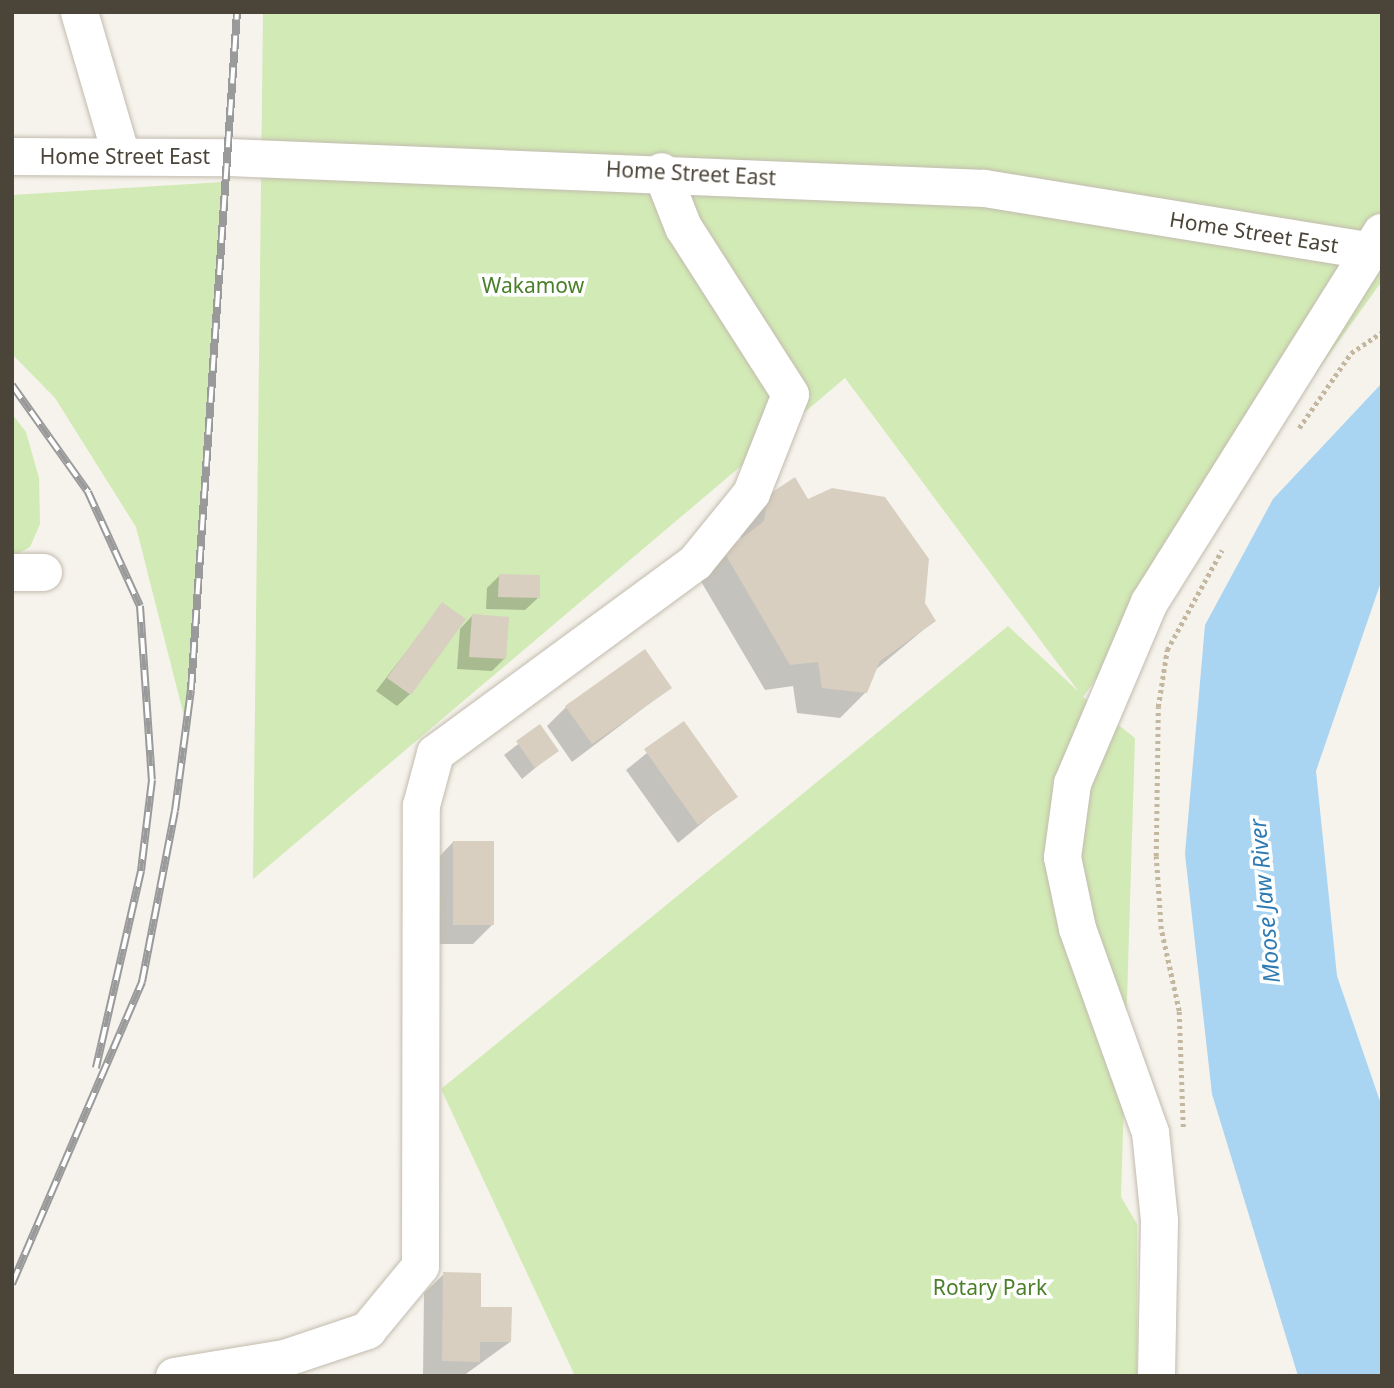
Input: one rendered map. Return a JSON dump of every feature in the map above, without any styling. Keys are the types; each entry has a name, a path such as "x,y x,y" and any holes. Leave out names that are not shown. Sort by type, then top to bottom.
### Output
{"street":[{"path":"79,12 121,156"},
{"name":"Home Street East","path":"12,156 121,156 661,171 984,188 1373,240"},
{"path":"174,1376 284,1358 367,1330 421,1266 421,805 435,753 695,562 751,493 790,394 683,227 661,171"},
{"path":"1156,1376 1159,1220 1150,1132 1077,928 1062,857 1072,783 1149,602 1373,240"}],"path":[{"path":"1292,438 1351,353 1382,332"},
{"path":"1184,1131 1179,1011 1161,929 1156,856 1158,707 1167,650 1228,537"}],"green space":[{"name":"Wakamow","path":"263,12 1382,12 1382,281 1083,697 1135,738 1121,1197 1137,1224 1137,1376 575,1376 441,1089 1008,626 1079,692 845,378 253,879"},
{"path":"223,182 188,732 136,527 55,398 12,354 12,195"},
{"path":"12,414 26,432 39,478 40,524 30,547 12,557"}],"water":[{"name":"Moose Jaw River","path":"1382,383 1382,579 1316,771 1337,976 1382,1107 1382,1376 1298,1376 1212,1094 1185,854 1205,625 1273,499"}],"building":[{"path":"795,477 808,499 832,488 885,497 929,559 925,603 936,621 880,661 867,693 822,688 818,662 790,665 724,552 764,521 768,495"},
{"path":"499,574 540,575 540,598 498,597"},
{"path":"442,602 466,619 411,695 387,678"},
{"path":"472,614 509,617 506,659 469,657"},
{"path":"645,649 672,688 592,744 565,706"},
{"path":"684,721 738,797 698,825 644,749"},
{"path":"540,724 559,751 535,768 516,741"},
{"path":"453,841 494,841 494,925 453,925"},
{"path":"443,1272 481,1273 481,1307 512,1307 511,1342 480,1342 480,1362 442,1361"}],"railway":[{"path":"12,1284 142,982 175,811 191,690 237,12"},
{"path":"12,385 88,492 140,606 152,780 141,871 96,1068"}],"park label":[{"name":"Rotary Park","path":"990,1287"}]}
